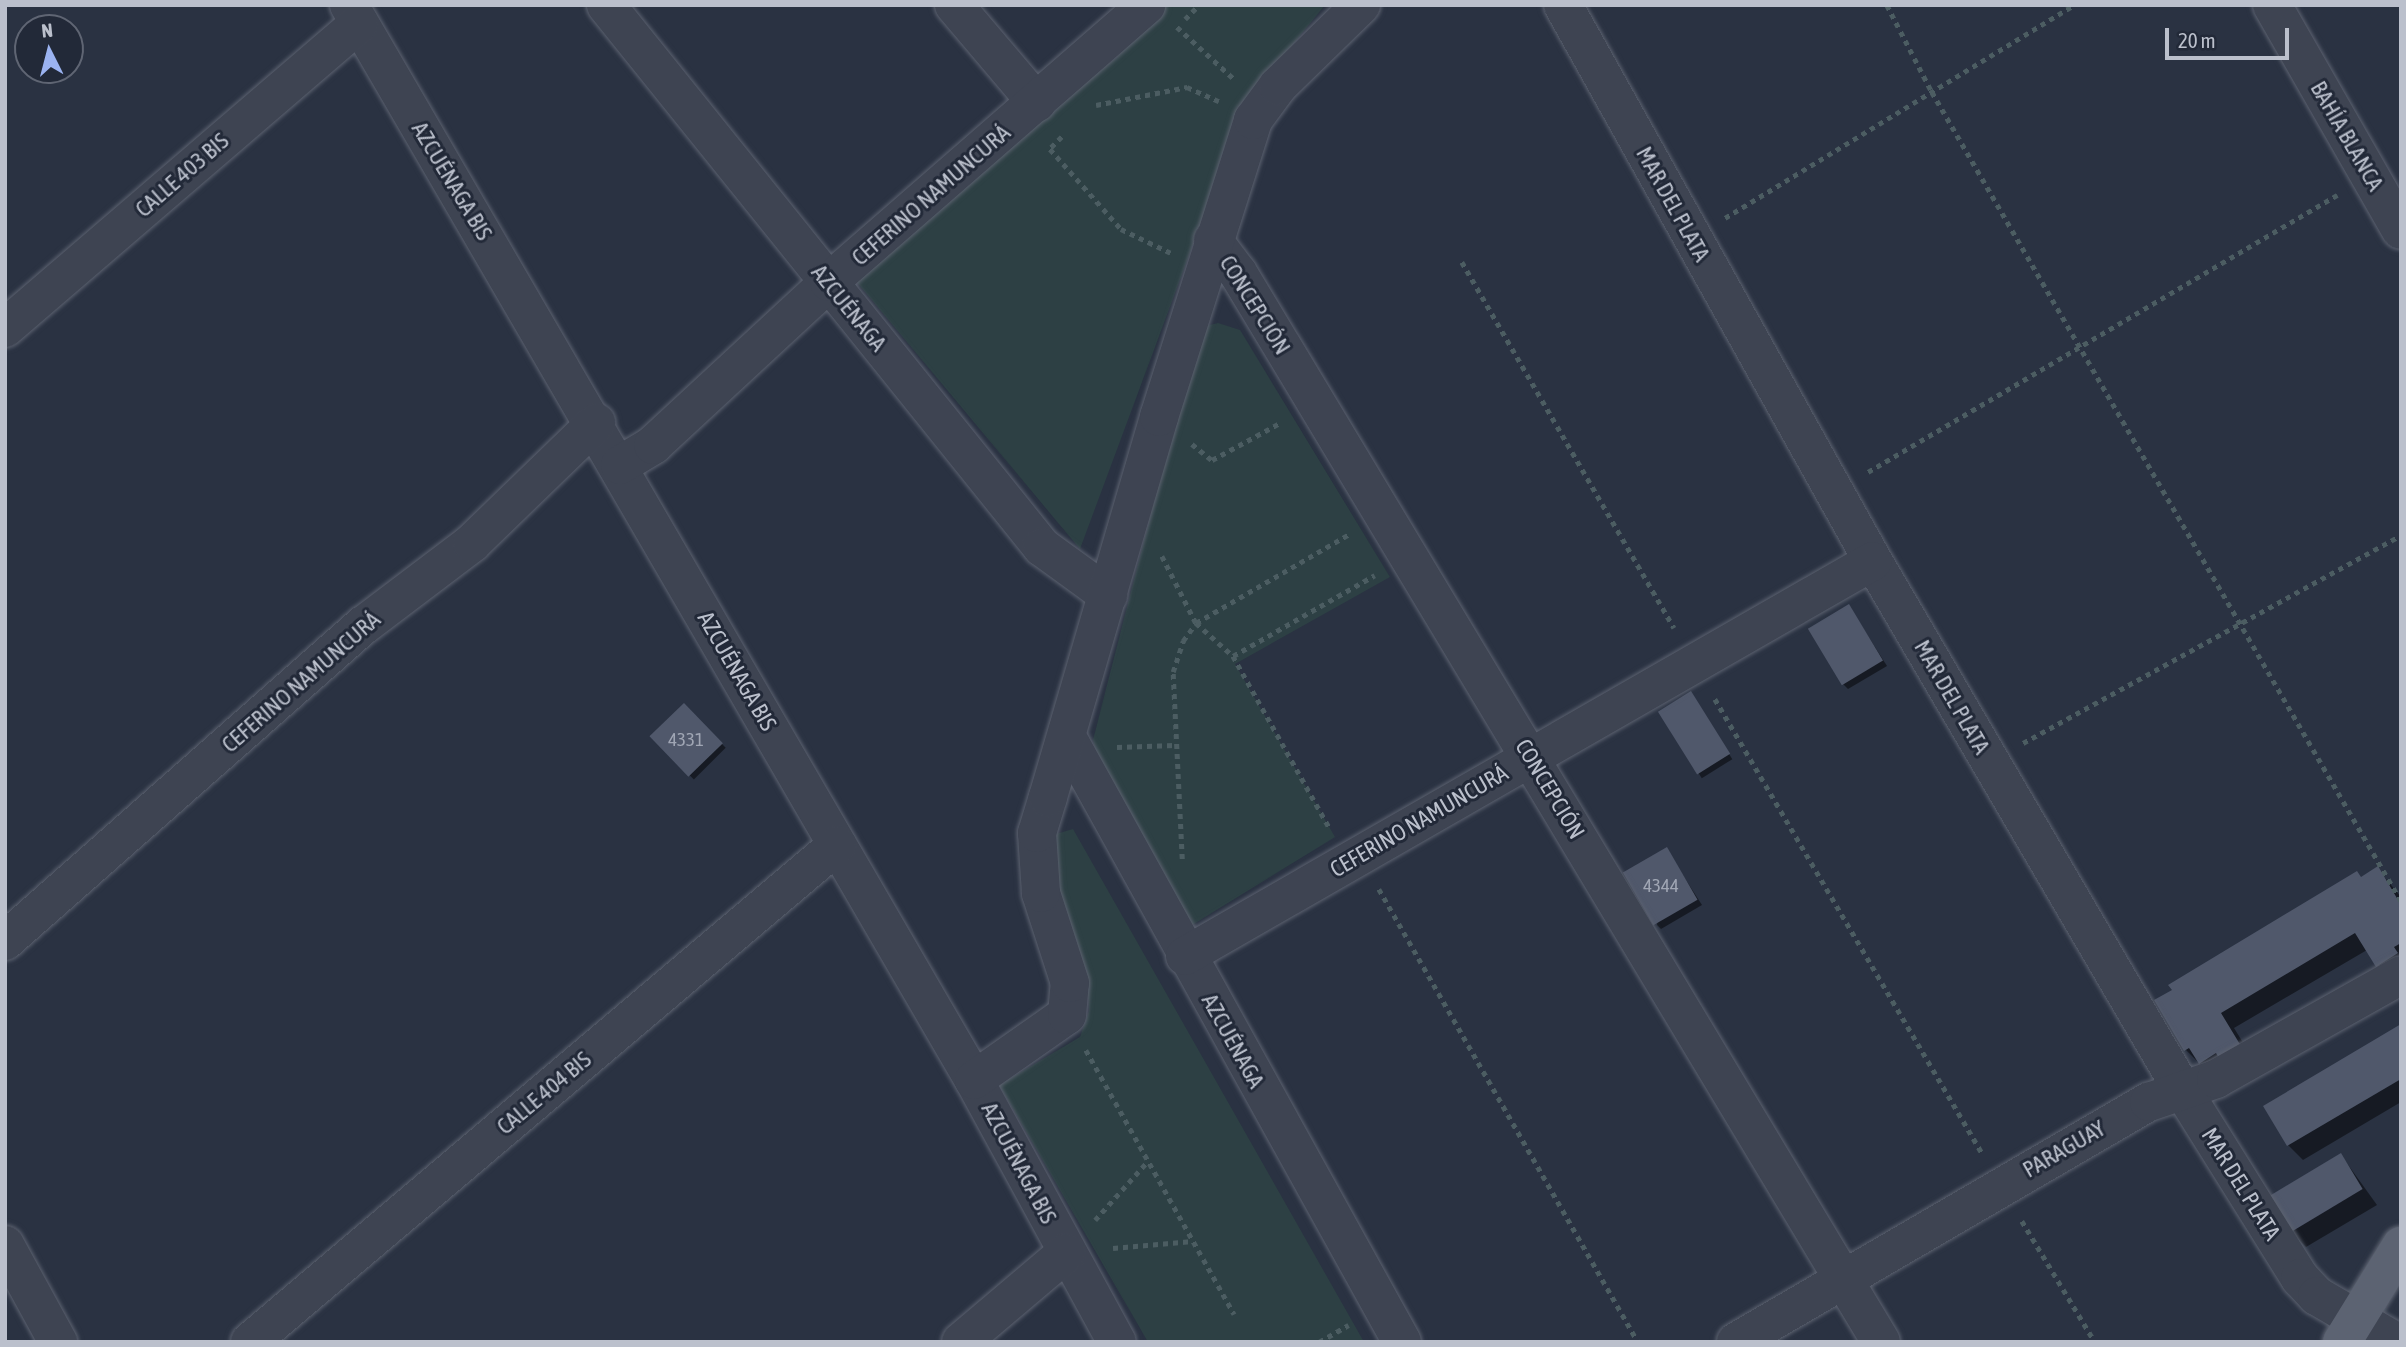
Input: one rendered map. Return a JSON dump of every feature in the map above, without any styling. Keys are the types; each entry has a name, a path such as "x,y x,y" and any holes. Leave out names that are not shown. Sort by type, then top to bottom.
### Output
{"main road":[{"path":"2349,1330 2401,1246"}],"street":[{"name":"AZCUÉNAGA","path":"606,5 1042,547 1108,595"},
{"path":"954,5 1037,103"},
{"path":"974,1080 1067,1015 1070,983 1041,893 1037,833 1073,752 1108,595 1213,240 1254,120 1278,86 1361,5"},
{"name":"MAR DEL PLATA","path":"1563,5 1873,561 2183,1091 2300,1278 2349,1330 2396,1342"},
{"name":"BAHÍA BLANCA","path":"2272,5 2401,230"},
{"name":"CALLE 403 BIS","path":"5,328 354,14"},
{"name":"AZCUÉNAGA BIS","path":"354,14 596,423 974,1080 1116,1342"},
{"name":"CEFERINO NAMUNCURÁ","path":"620,465 653,445 829,282 1037,103 1161,20"},
{"name":"CONCEPCIÓN","path":"1213,240 1238,273 1881,1342"},
{"name":"CEFERINO NAMUNCURÁ","path":"5,941 364,625 472,543 596,423"},
{"name":"CEFERINO NAMUNCURÁ","path":"1185,956 1873,561"},
{"name":"AZCUÉNAGA","path":"1073,752 1402,1342"},
{"name":"CALLE 404 BIS","path":"250,1342 837,845"},
{"name":"PARAGUAY","path":"1736,1342 2001,1185 2149,1102 2216,1079 2401,975"},
{"path":"5,1245 58,1342"},
{"path":"961,1342 1066,1252"}],"path":[{"path":"1177,26 1199,5"},
{"path":"1887,5 1931,92 2401,901"},
{"path":"1692,238 2074,5"},
{"path":"1161,20 1177,26"},
{"path":"1161,20 1177,26 1233,78"},
{"path":"1095,105 1187,87 1220,102"},
{"path":"1086,114 1104,97"},
{"path":"1068,132 1049,149 1121,229 1174,255"},
{"path":"1834,492 2369,176"},
{"path":"1462,262 1695,664 2095,1342"},
{"path":"1159,417 1212,460 1316,404"},
{"path":"1135,502 1196,623 1233,656 1638,1342"},
{"path":"1182,867 1175,745 1177,654 1196,623 1383,515"},
{"path":"1989,762 2401,535"},
{"path":"1233,656 1408,556"},
{"path":"1073,752 1108,747 1175,745"},
{"path":"1067,1015 1234,1314"},
{"path":"1066,1252 1149,1161"},
{"path":"1066,1252 1193,1241"}],"green space":[{"path":"1168,5 1325,5 1246,102 1080,549 850,274 1116,58"},
{"path":"1218,323 1240,330 1390,577 1235,664 1335,837 1189,927 1099,767 1093,740 1196,337 1206,326"},
{"path":"1073,829 1364,1342 1148,1342 999,1085 1080,1037 1089,1011 1087,977 1059,912 1049,836"}],"building":[{"path":"1849,604 1883,661 1842,685 1808,629"},
{"path":"1691,691 1730,754 1697,774 1658,712"},
{"path":"684,703 723,743 688,777 649,736"},
{"path":"1667,847 1698,900 1653,925 1623,873"},
{"path":"2378,866 2401,905 2401,943 2394,947 2398,953 2376,967 2355,933 2221,1013 2241,1046 2220,1060 2216,1053 2199,1064 2189,1048 2184,1051 2154,1000 2172,990 2168,985 2357,871 2361,877"},
{"path":"2401,1024 2401,1079 2287,1146 2263,1106"},
{"path":"2341,1153 2363,1189 2290,1233 2268,1197"}]}
